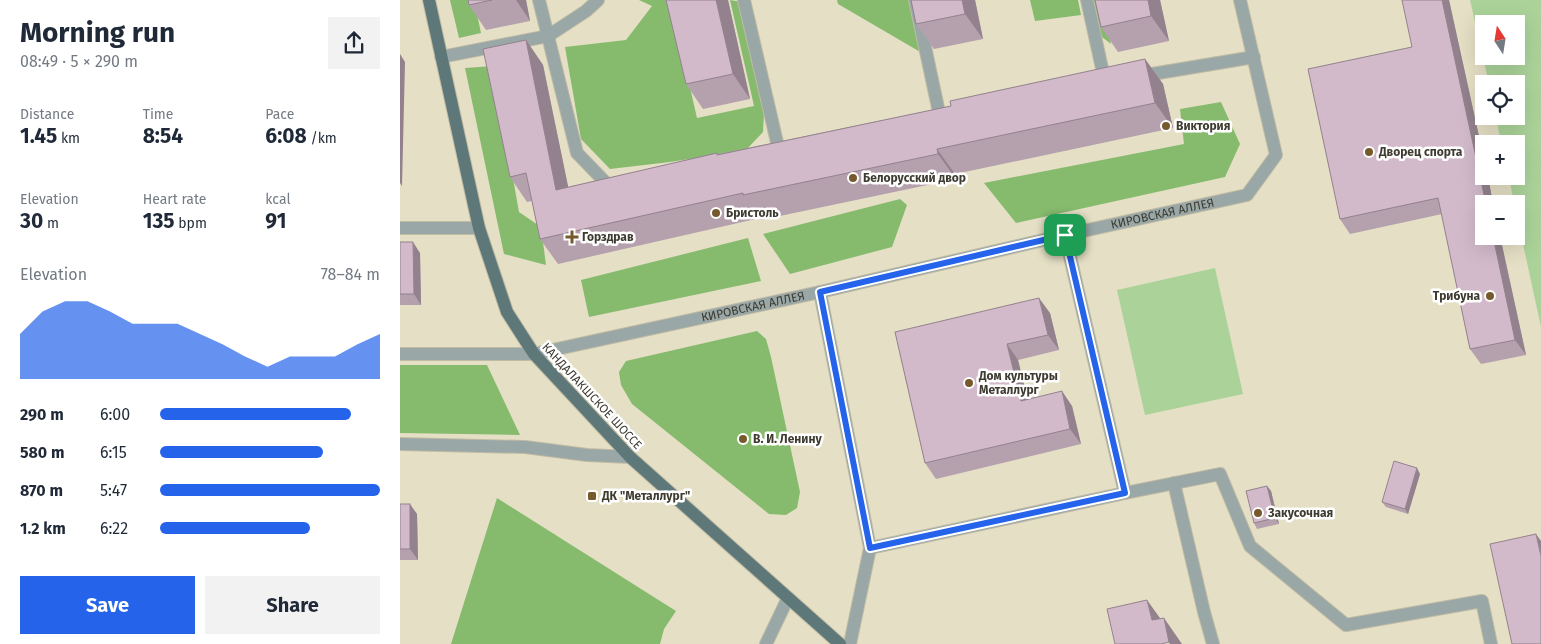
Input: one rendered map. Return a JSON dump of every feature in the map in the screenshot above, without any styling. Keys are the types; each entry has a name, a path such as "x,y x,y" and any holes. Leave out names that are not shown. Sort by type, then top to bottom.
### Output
{"main road":[{"name":"КАНДАЛАКШСКОЕ ШОССЕ","path":"429,0 479,228 507,312 534,354 630,457 840,644"}],"street":[{"path":"539,0 577,154 608,185 626,182"},
{"path":"441,57 548,36 586,11 598,0"},
{"path":"744,0 784,150 761,155"},
{"path":"915,0 940,117"},
{"path":"1087,0 1109,81 1254,57"},
{"name":"КИРОВСКАЯ АЛЛЕЯ","path":"400,354 534,354 820,292 1248,195 1276,155 1240,0"},
{"path":"400,228 479,228"},
{"path":"1065,235 1125,493"},
{"path":"820,292 870,548 850,644"},
{"path":"400,444 525,447 587,455 630,457"},
{"path":"870,548 1220,474 1250,546 1346,625 1482,601 1491,644"},
{"path":"1174,483 1213,644"},
{"path":"766,644 788,598"}],"green space":[{"path":"450,0 474,0 481,33 459,38"},
{"path":"639,0 670,0 697,118 754,106 730,0 742,2 764,113 763,132 746,150 610,169 581,139 565,47 626,40 652,6"},
{"path":"837,0 911,0 922,53 838,4"},
{"path":"1030,0 1078,0 1081,15 1035,21"},
{"path":"1091,0 1102,0 1111,44 1098,34"},
{"path":"1470,0 1541,0 1541,327 1523,245 1525,245 1525,195 1512,195 1511,185 1525,185 1525,135 1499,135 1498,125 1525,125 1525,75 1487,75 1485,65 1525,65 1525,15 1475,15 1475,22"},
{"path":"493,66 519,212 541,227 546,265 504,254 465,68"},
{"path":"1221,102 1240,144 1225,177 1016,223 984,183 1184,144 1180,109"},
{"path":"900,199 907,205 892,247 790,274 763,234"},
{"path":"748,238 761,281 589,317 581,280"},
{"path":"1215,268 1243,394 1145,415 1117,290"},
{"path":"757,331 766,339 771,357 800,492 797,508 786,515 769,514 632,404 621,385 619,372 626,361"},
{"path":"400,365 487,365 520,435 400,433"},
{"path":"497,498 676,611 664,629 660,644 451,644"}],"building":[{"path":"468,0 492,0 469,5"},
{"path":"666,0 716,0 733,74 686,84"},
{"path":"911,0 962,0 965,14 916,24"},
{"path":"1095,0 1148,0 1151,16 1101,27"},
{"path":"1402,0 1442,0 1475,153 1475,185 1482,185 1484,195 1475,195 1475,245 1495,245 1515,340 1470,349 1438,198 1340,219 1308,69 1412,47"},
{"path":"526,40 556,190 717,153 717,155 951,106 950,101 1145,59 1155,103 937,149 938,154 743,195 743,193 540,239 526,173 510,177 483,49"},
{"path":"400,242 413,242 414,294 400,294"},
{"name":"Дом культуры Металлург","path":"1039,298 1048,335 1007,344 1021,401 1062,391 1070,429 925,463 895,332"},
{"path":"1394,461 1417,468 1405,509 1382,502"},
{"path":"1267,486 1275,518 1254,523 1246,491"},
{"path":"400,504 410,504 410,549 400,549"},
{"path":"1536,534 1541,556 1541,644 1512,644 1490,544"},
{"path":"1147,600 1152,620 1164,618 1169,642 1161,644 1115,644 1107,609"}],"place":[{"name":"Виктория","path":"1166,126"},
{"name":"Дворец спорта","path":"1369,152"},
{"name":"Белорусский двор","path":"853,178"},
{"name":"Бристоль","path":"716,213"},
{"name":"Горздрав","path":"572,237"},
{"name":"Трибуна","path":"1490,296"},
{"name":"Дом культуры Металлург","path":"969,383"},
{"name":"В. И. Ленину","path":"743,439"},
{"name":"ДК \"Металлург\"","path":"592,496"},
{"name":"Закусочная","path":"1258,513"}],"route":[{"path":"1065,235 1125,493 870,548 820,292 1065,235"}]}
